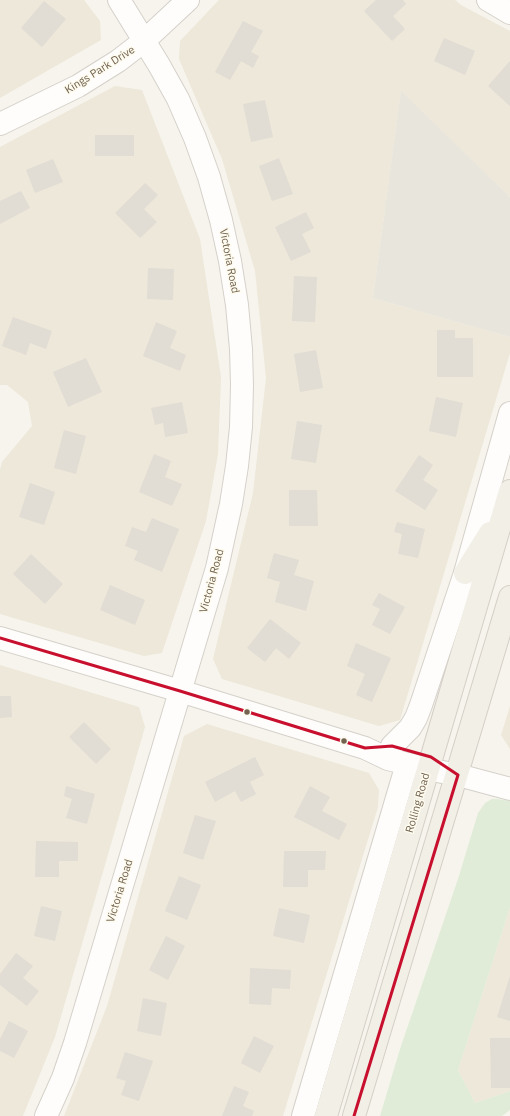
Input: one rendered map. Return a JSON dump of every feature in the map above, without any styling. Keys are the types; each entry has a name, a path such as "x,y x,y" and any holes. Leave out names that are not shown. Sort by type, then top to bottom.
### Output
{"main road":[{"name":"Rolling Road","path":"326,1116 510,491"},
{"path":"465,573 504,512"},
{"path":"354,1116 458,775 510,597"}],"street":[{"name":"Victoria Road","path":"46,1116 63,1078 75,1044 217,568 231,504 241,427 241,349 237,305 230,260 209,177 195,138 178,99 119,0"},
{"name":"Kings Park Drive","path":"0,124 78,86 118,61 144,41 188,0"},
{"path":"488,0 510,13"},
{"path":"392,746 410,728 416,718 465,573 510,414"},
{"path":"0,638 365,748 388,759 407,764 429,763"},
{"path":"365,748 392,746 458,775 510,789"},
{"name":"Rolling Road","path":"303,1116 407,764"}],"shaded area":[{"path":"0,0 84,0 100,21 101,40 0,98"},
{"path":"219,0 455,0 461,5 510,31 510,197 401,92 373,298 510,337 510,353 400,720 379,726 222,679 213,659 253,493 266,378 255,271 222,159 179,59 180,41"},
{"path":"115,86 142,90 200,239 221,377 218,454 206,521 162,653 144,656 0,614 0,470 2,462 32,426 28,402 7,385 0,385 0,147"},
{"path":"401,91 510,197 510,337 373,298"},
{"path":"0,665 139,707 145,727 55,1037 23,1116 0,1116"},
{"path":"510,706 510,749 501,735"},
{"path":"207,724 369,773 379,790 378,807 283,1116 64,1116 107,1006 184,736"},
{"path":"510,907 510,1091 475,1103 458,1070"}],"green space":[{"path":"492,799 510,801 510,907 458,1070 475,1103 510,1091 510,1110 502,1116 380,1116 400,1049 458,879 478,813 485,803"}],"building":[{"path":"376,0 403,0 406,4 393,16 405,29 392,41 364,11"},
{"path":"44,1 66,19 42,47 21,28"},
{"path":"243,21 263,31 251,52 259,56 253,68 241,61 230,80 215,72"},
{"path":"444,38 475,51 465,75 434,61"},
{"path":"510,61 510,106 488,86"},
{"path":"265,100 273,137 251,142 243,104"},
{"path":"95,135 134,135 134,156 95,156"},
{"path":"279,158 293,194 272,201 259,166"},
{"path":"53,159 63,182 35,193 26,170"},
{"path":"145,183 158,195 144,209 157,222 140,238 115,213"},
{"path":"21,191 30,208 0,224 0,201"},
{"path":"306,212 314,228 302,234 311,252 291,261 275,227"},
{"path":"148,268 174,269 173,300 147,299"},
{"path":"294,276 317,277 315,322 292,321"},
{"path":"13,317 52,331 46,349 30,343 26,355 2,346"},
{"path":"156,322 177,331 170,348 186,355 180,371 143,356"},
{"path":"437,330 455,330 455,338 473,338 473,377 437,377"},
{"path":"316,350 323,388 300,392 294,354"},
{"path":"86,358 102,392 68,407 53,372"},
{"path":"436,397 463,403 456,437 429,431"},
{"path":"182,402 188,433 165,437 163,423 155,425 151,408"},
{"path":"297,421 322,425 316,463 291,459"},
{"path":"64,430 86,436 76,474 54,468"},
{"path":"154,454 171,461 165,477 182,484 172,506 139,492"},
{"path":"419,455 433,465 423,480 438,490 425,510 395,491"},
{"path":"30,483 55,492 44,525 19,517"},
{"path":"289,490 317,490 318,526 289,526"},
{"path":"152,518 179,529 162,572 134,560 138,551 125,546 132,527 146,532"},
{"path":"397,522 425,529 418,558 398,554 402,534 394,532"},
{"path":"274,553 299,560 294,575 314,581 306,611 275,602 280,582 267,578"},
{"path":"31,554 63,584 45,604 13,574"},
{"path":"110,585 145,600 135,625 100,610"},
{"path":"379,593 405,607 390,634 372,625 380,609 372,605"},
{"path":"270,619 301,643 289,659 276,648 265,662 247,648"},
{"path":"356,643 391,658 372,702 356,695 365,674 347,666"},
{"path":"0,696 11,696 12,717 0,718"},
{"path":"84,722 111,749 96,764 69,737"},
{"path":"255,757 264,775 250,782 256,794 241,802 235,791 215,802 205,782"},
{"path":"66,786 95,794 87,824 66,818 72,799 64,796"},
{"path":"310,786 330,797 322,811 347,824 339,840 294,817"},
{"path":"195,815 216,821 203,860 183,853"},
{"path":"36,841 78,842 78,861 59,861 59,877 35,877"},
{"path":"284,851 326,851 325,870 308,870 308,887 283,887"},
{"path":"179,876 201,885 187,920 165,911"},
{"path":"41,906 62,911 55,941 34,936"},
{"path":"279,908 310,915 304,943 273,936"},
{"path":"166,936 185,946 168,980 149,970"},
{"path":"16,953 33,966 23,978 39,991 27,1006 0,985 0,974"},
{"path":"250,968 291,970 290,989 272,988 271,1005 249,1004"},
{"path":"510,976 510,1021 497,1017"},
{"path":"143,998 167,1003 161,1036 137,1031"},
{"path":"9,1021 28,1031 14,1058 0,1051 0,1039"},
{"path":"254,1036 274,1046 260,1073 241,1063"},
{"path":"490,1038 510,1038 510,1088 491,1088"},
{"path":"125,1052 153,1061 139,1101 121,1095 126,1081 116,1078"},
{"path":"234,1086 249,1092 243,1106 254,1111 252,1116 222,1116"}],"transit line":[{"path":"0,638 365,748 392,746 431,757 458,775 354,1116"}]}
